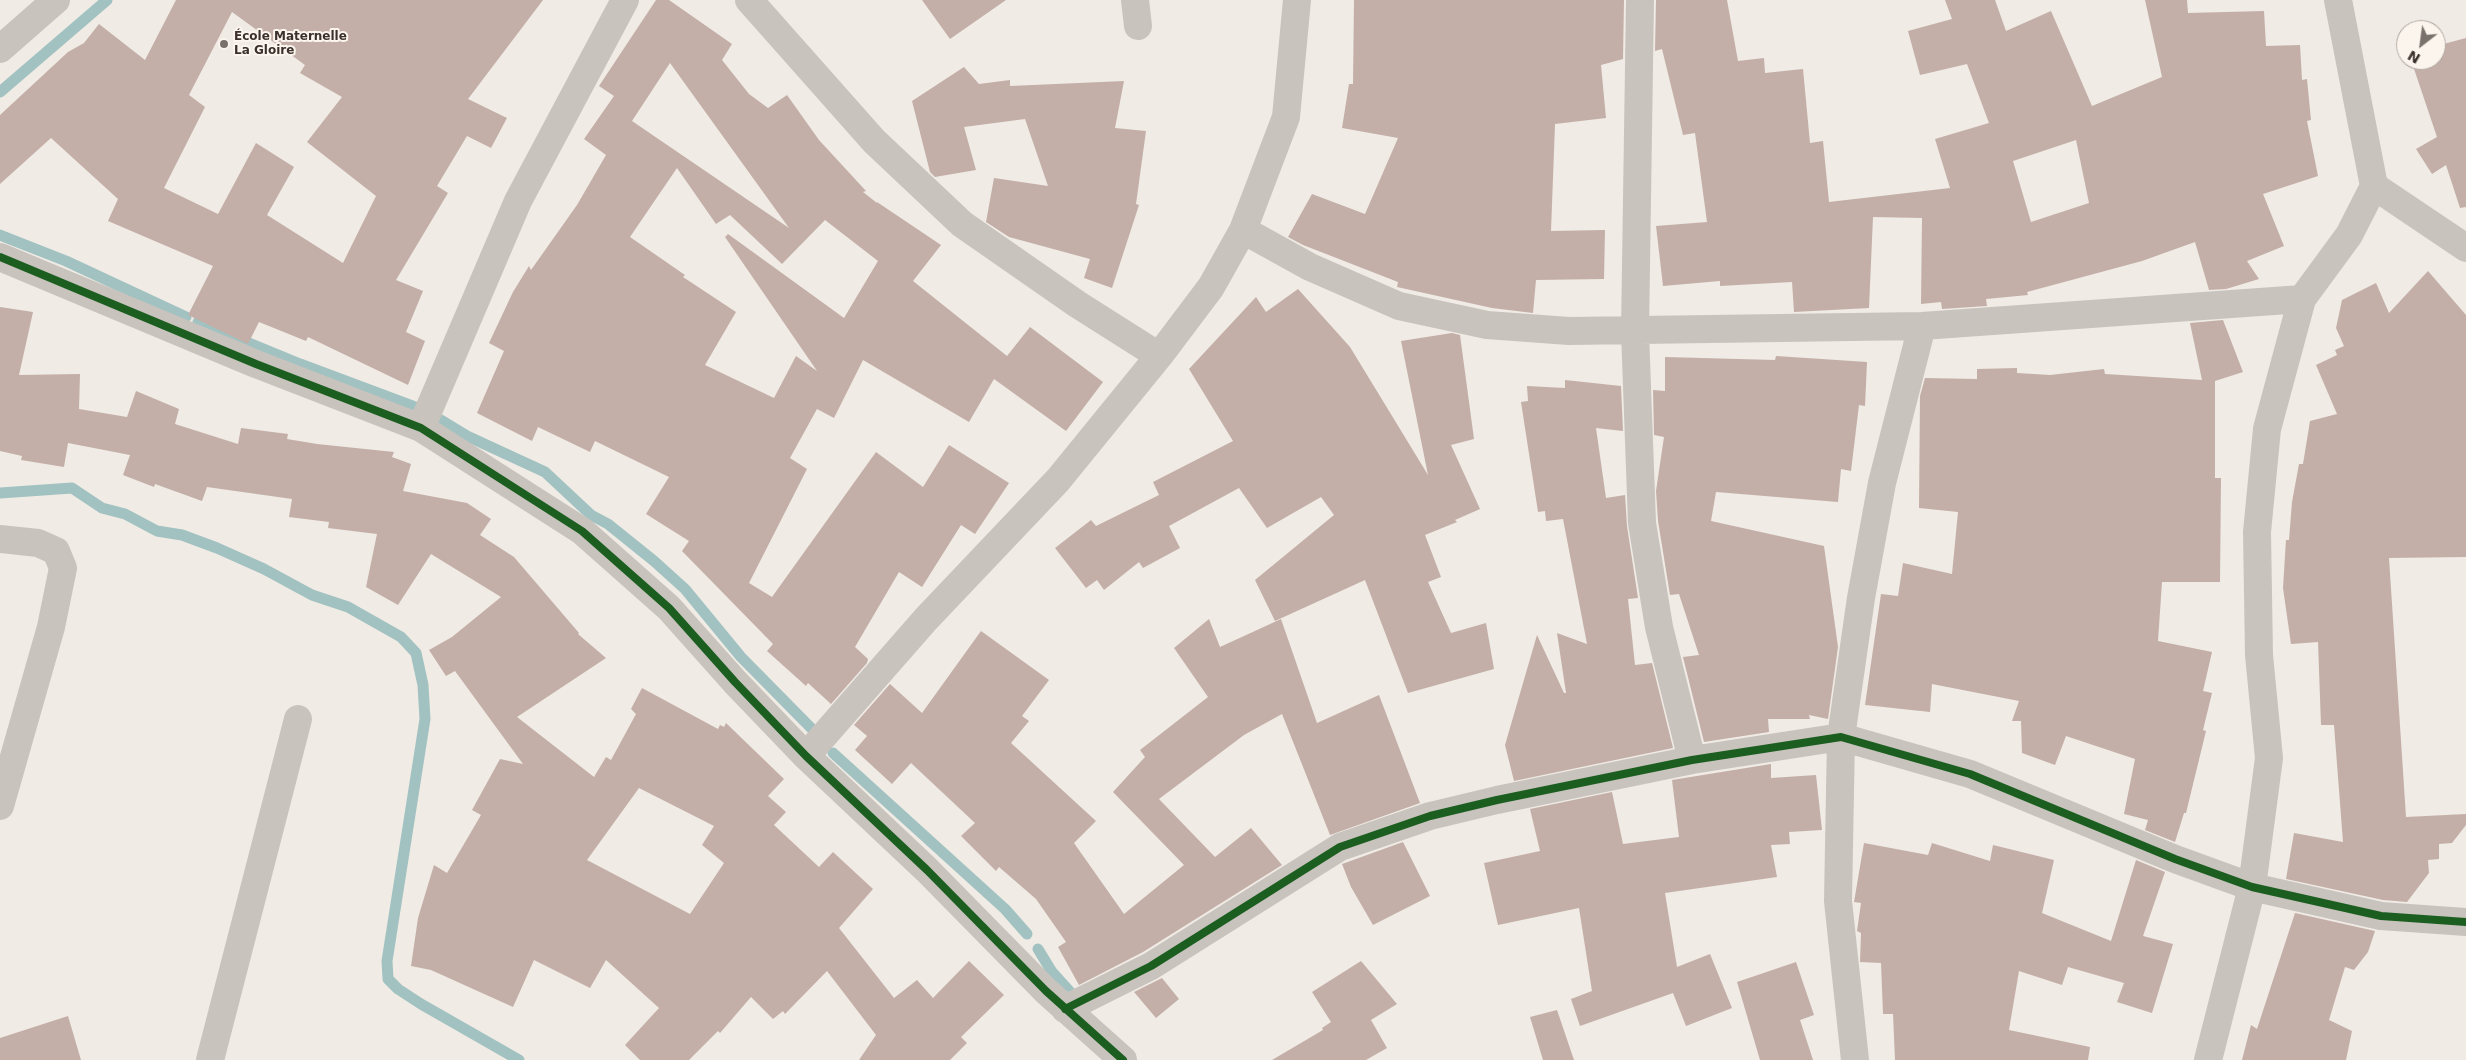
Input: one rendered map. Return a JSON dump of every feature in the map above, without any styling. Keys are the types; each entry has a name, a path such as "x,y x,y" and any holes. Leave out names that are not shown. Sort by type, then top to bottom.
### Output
{"street":[{"path":"0,49 56,0"},
{"path":"421,428 518,201 625,0"},
{"path":"749,0 874,141 962,224 1076,304 1159,356"},
{"path":"806,756 926,619 1058,480 1159,356 1211,287 1242,230 1286,117 1297,0"},
{"path":"1640,0 1635,332 1642,523 1659,627 1692,760"},
{"path":"2208,1060 2252,888 2268,758 2259,655 2257,532 2267,429 2302,299 2349,235 2374,186 2338,0"},
{"path":"2374,186 2466,248"},
{"path":"1242,230 1310,267 1399,306 1487,325 1569,331 1635,332 1922,326 2302,299"},
{"path":"0,257 256,364 421,428 582,531 669,608 735,682 806,756 927,870 1066,1008 1123,1060"},
{"path":"1855,1060 1838,901 1841,737 1860,598 1882,483 1922,326"},
{"path":"0,540 38,543 56,551 63,568 51,626 0,806"},
{"path":"210,1060 298,719"},
{"path":"1066,1008 1151,966 1340,847 1430,816 1692,760 1841,737 1970,774 2252,888 2381,916 2466,922"}],"building":[{"path":"176,0 543,0 468,99 507,118 491,148 467,136 437,186 448,193 396,280 423,291 406,332 425,341 408,385 308,337 306,341 259,322 248,344 188,315 213,266 108,221 118,199 51,138 0,184 0,115 68,52 84,43 99,24 145,60","holes":["232,12 305,65 300,73 342,97 307,142 376,196 343,263 267,215 294,167 256,143 218,214 164,188 205,107 189,95"]},
{"path":"656,0 669,0 732,44 722,60 749,94 768,108 787,95 819,140 866,191 863,192 941,245 913,281 1007,356 1030,327 1103,382 1066,431 994,379 969,422 863,360 834,418 817,409 790,458 807,469 749,583 772,597 876,452 923,487 949,445 1009,483 975,534 961,525 922,587 899,572 855,647 868,659 867,663 831,704 808,683 806,686 767,651 773,644 682,551 689,541 646,514 669,477 595,441 590,452 538,427 532,441 477,413 504,351 489,343 513,292 529,266 531,270 577,205 606,155 584,139 614,96 599,86","holes":["670,63 789,228 632,121","677,168 716,224 730,215 782,264 825,220 878,261 844,318 728,234 725,237 817,371 796,356 774,398 705,365 736,312 683,277 685,275 630,237"]},
{"path":"922,0 1006,0 950,39"},
{"path":"1354,0 1624,0 1623,59 1601,65 1606,118 1555,124 1551,231 1605,230 1604,279 1536,280 1533,313 1492,308 1397,287 1398,282 1303,245 1288,237 1312,194 1365,214 1398,138 1342,128 1349,84 1353,84"},
{"path":"1656,0 1727,0 1738,61 1764,58 1765,73 1803,69 1810,143 1823,141 1829,202 1950,188 1935,139 1989,123 1967,64 1920,75 1908,31 1952,19 1945,0 1995,0 2006,31 2051,11 2092,106 2162,77 2145,0 2187,0 2188,13 2264,11 2266,46 2300,45 2302,80 2307,79 2311,120 2307,121 2318,176 2263,194 2284,246 2247,261 2259,279 2226,289 2209,290 2195,242 2142,261 2027,292 2028,295 1986,299 1987,306 1942,309 1941,302 1921,304 1922,218 1873,217 1869,308 1794,312 1792,282 1720,286 1720,281 1663,286 1656,226 1707,222 1695,133 1683,135 1662,49 1655,51","holes":["2076,140 2089,203 2031,222 2013,161"]},
{"path":"2466,38 2466,207 2460,208 2446,165 2432,174 2416,149 2437,137 2414,70 2446,70 2446,43"},
{"path":"964,67 979,84 1010,80 1010,86 1124,81 1115,128 1146,131 1136,204 1139,205 1112,288 1084,278 1090,259 1009,237 986,222 994,178 1048,186 1025,119 964,127 976,170 935,177 930,172 912,101"},
{"path":"2428,271 2466,315 2466,557 2389,558 2406,817 2466,814 2466,825 2452,843 2439,844 2439,859 2428,860 2429,873 2407,902 2383,900 2286,879 2294,833 2343,842 2334,725 2321,725 2318,642 2291,644 2283,588 2286,540 2289,540 2292,502 2299,464 2303,464 2310,421 2337,414 2316,365 2337,355 2335,350 2344,346 2336,328 2342,300 2376,283 2389,313"},
{"path":"1298,289 1350,347 1428,475 1401,341 1452,333 1460,335 1474,439 1451,445 1480,509 1455,520 1457,522 1425,535 1441,577 1428,582 1451,633 1486,623 1494,669 1408,693 1365,580 1275,621 1255,580 1334,515 1321,497 1267,528 1239,488 1169,526 1180,548 1143,568 1139,562 1104,590 1097,580 1086,588 1055,548 1091,520 1096,526 1159,495 1153,482 1233,441 1189,369 1256,297 1266,312"},
{"path":"0,307 33,312 19,375 80,374 79,409 127,417 136,391 179,409 175,424 238,444 241,428 288,434 287,439 317,444 394,452 392,457 411,464 403,491 467,503 491,519 480,535 514,557 578,634 606,658 517,717 594,777 606,757 611,760 636,714 631,709 642,688 718,729 720,725 724,727 726,723 784,779 768,796 786,812 774,825 819,867 833,852 873,889 839,928 894,998 917,980 933,998 969,961 1004,995 961,1037 967,1043 950,1060 859,1060 876,1035 827,971 785,1014 783,1011 773,1019 751,997 720,1033 718,1031 689,1060 640,1060 625,1045 659,1008 606,960 590,988 534,960 513,1007 431,970 411,966 418,918 434,865 447,873 481,815 472,810 500,759 523,764 455,671 446,676 429,650 452,637 501,597 431,554 398,605 366,587 377,534 328,528 329,522 289,517 292,499 207,487 202,501 155,484 154,487 123,475 130,455 68,443 64,467 21,460 22,456 0,451","holes":["639,788 714,826 702,845 724,863 690,914 587,860"]},
{"path":"2223,320 2243,372 2215,381 2215,478 2221,478 2220,582 2162,582 2158,641 2212,652 2203,691 2212,693 2203,730 2206,731 2186,813 2184,813 2175,842 2145,830 2148,820 2124,814 2135,759 2066,736 2055,765 2022,753 2021,721 2012,721 2019,701 1932,684 1930,712 1865,705 1881,594 1898,596 1903,563 1952,574 1958,512 1919,508 1920,396 1925,378 1977,379 1977,369 2017,368 2017,373 2050,375 2104,369 2105,374 2202,380 2190,323"},
{"path":"1776,356 1867,362 1865,406 1859,405 1851,471 1841,469 1838,502 1716,492 1711,521 1824,546 1838,647 1828,719 1809,715 1810,719 1768,719 1769,732 1704,742 1683,657 1699,655 1679,594 1670,595 1658,521 1656,491 1664,437 1654,435 1653,390 1665,391 1665,357 1775,360"},
{"path":"1565,380 1621,386 1623,431 1596,428 1606,498 1625,495 1627,526 1638,598 1628,599 1635,665 1652,663 1673,748 1514,781 1505,745 1537,635 1564,693 1566,693 1557,633 1587,644 1563,519 1546,521 1545,511 1538,512 1521,402 1528,401 1527,386 1565,388"},
{"path":"1209,619 1220,647 1281,619 1317,723 1379,695 1420,803 1330,835 1282,714 1244,735 1159,799 1215,857 1251,828 1282,865 1143,952 1079,985 1058,947 1066,942 1036,899 999,867 996,871 961,836 975,823 911,763 892,784 855,750 867,736 854,725 890,684 922,713 981,631 1049,680 1022,716 1029,721 1011,743 1096,821 1074,843 1124,914 1184,865 1113,792 1145,757 1140,750 1208,697 1174,648"},
{"path":"1771,764 1771,778 1816,775 1822,830 1789,832 1790,844 1771,845 1777,877 1665,893 1677,967 1710,954 1732,1008 1686,1026 1673,993 1580,1026 1571,999 1592,991 1579,908 1498,925 1484,863 1540,851 1530,809 1612,792 1623,844 1679,837 1672,780"},
{"path":"1403,842 1430,896 1373,925 1351,887 1342,864"},
{"path":"1864,843 1928,855 1932,843 1990,861 1993,845 2054,860 2042,913 2111,941 2136,860 2165,872 2143,936 2173,944 2152,1013 2117,1002 2124,983 2068,967 2062,985 2019,971 2009,1030 2090,1047 2088,1060 1895,1060 1893,1014 1883,1014 1881,963 1860,962 1861,933 1857,931 1861,903 1854,902"},
{"path":"2295,913 2375,931 2368,952 2354,970 2345,967 2329,1020 2352,1031 2346,1060 2242,1060 2251,1025 2257,1029"},
{"path":"1361,961 1397,1004 1371,1020 1387,1048 1366,1060 1272,1060 1323,1030 1322,1028 1331,1022 1312,992"},
{"path":"1796,962 1814,1015 1800,1020 1813,1060 1760,1060 1737,982"},
{"path":"1162,978 1179,999 1156,1018 1134,992"},
{"path":"1557,1010 1574,1060 1543,1060 1530,1017"},
{"path":"68,1016 81,1060 0,1060 0,1038"}],"waterway":[{"path":"0,92 107,0"},
{"path":"0,235 66,261 186,317"},
{"path":"198,322 300,364 415,407"},
{"path":"439,419 467,436 545,472 591,515 608,524 654,561 685,589 741,657 814,731"},
{"path":"0,493 72,488 102,508 125,514 157,531 182,535 217,548 264,569 312,595 348,607 401,637 416,653 423,685 425,719 387,961 388,979 398,989 421,1004 519,1060"},
{"path":"833,753 1005,909 1027,934"},
{"path":"1038,949 1052,972 1079,1002"}],"cycle path":[{"path":"0,257 256,364 421,428 582,531 669,608 735,682 806,756 927,870 1046,991 1123,1060"},
{"path":"1065,1009 1151,966 1340,847 1430,816 1497,800 1692,760 1841,737 1970,774 2175,859 2252,887 2381,916 2466,922"}],"place":[{"name":"École Maternelle La Gloire","path":"224,44"}]}
